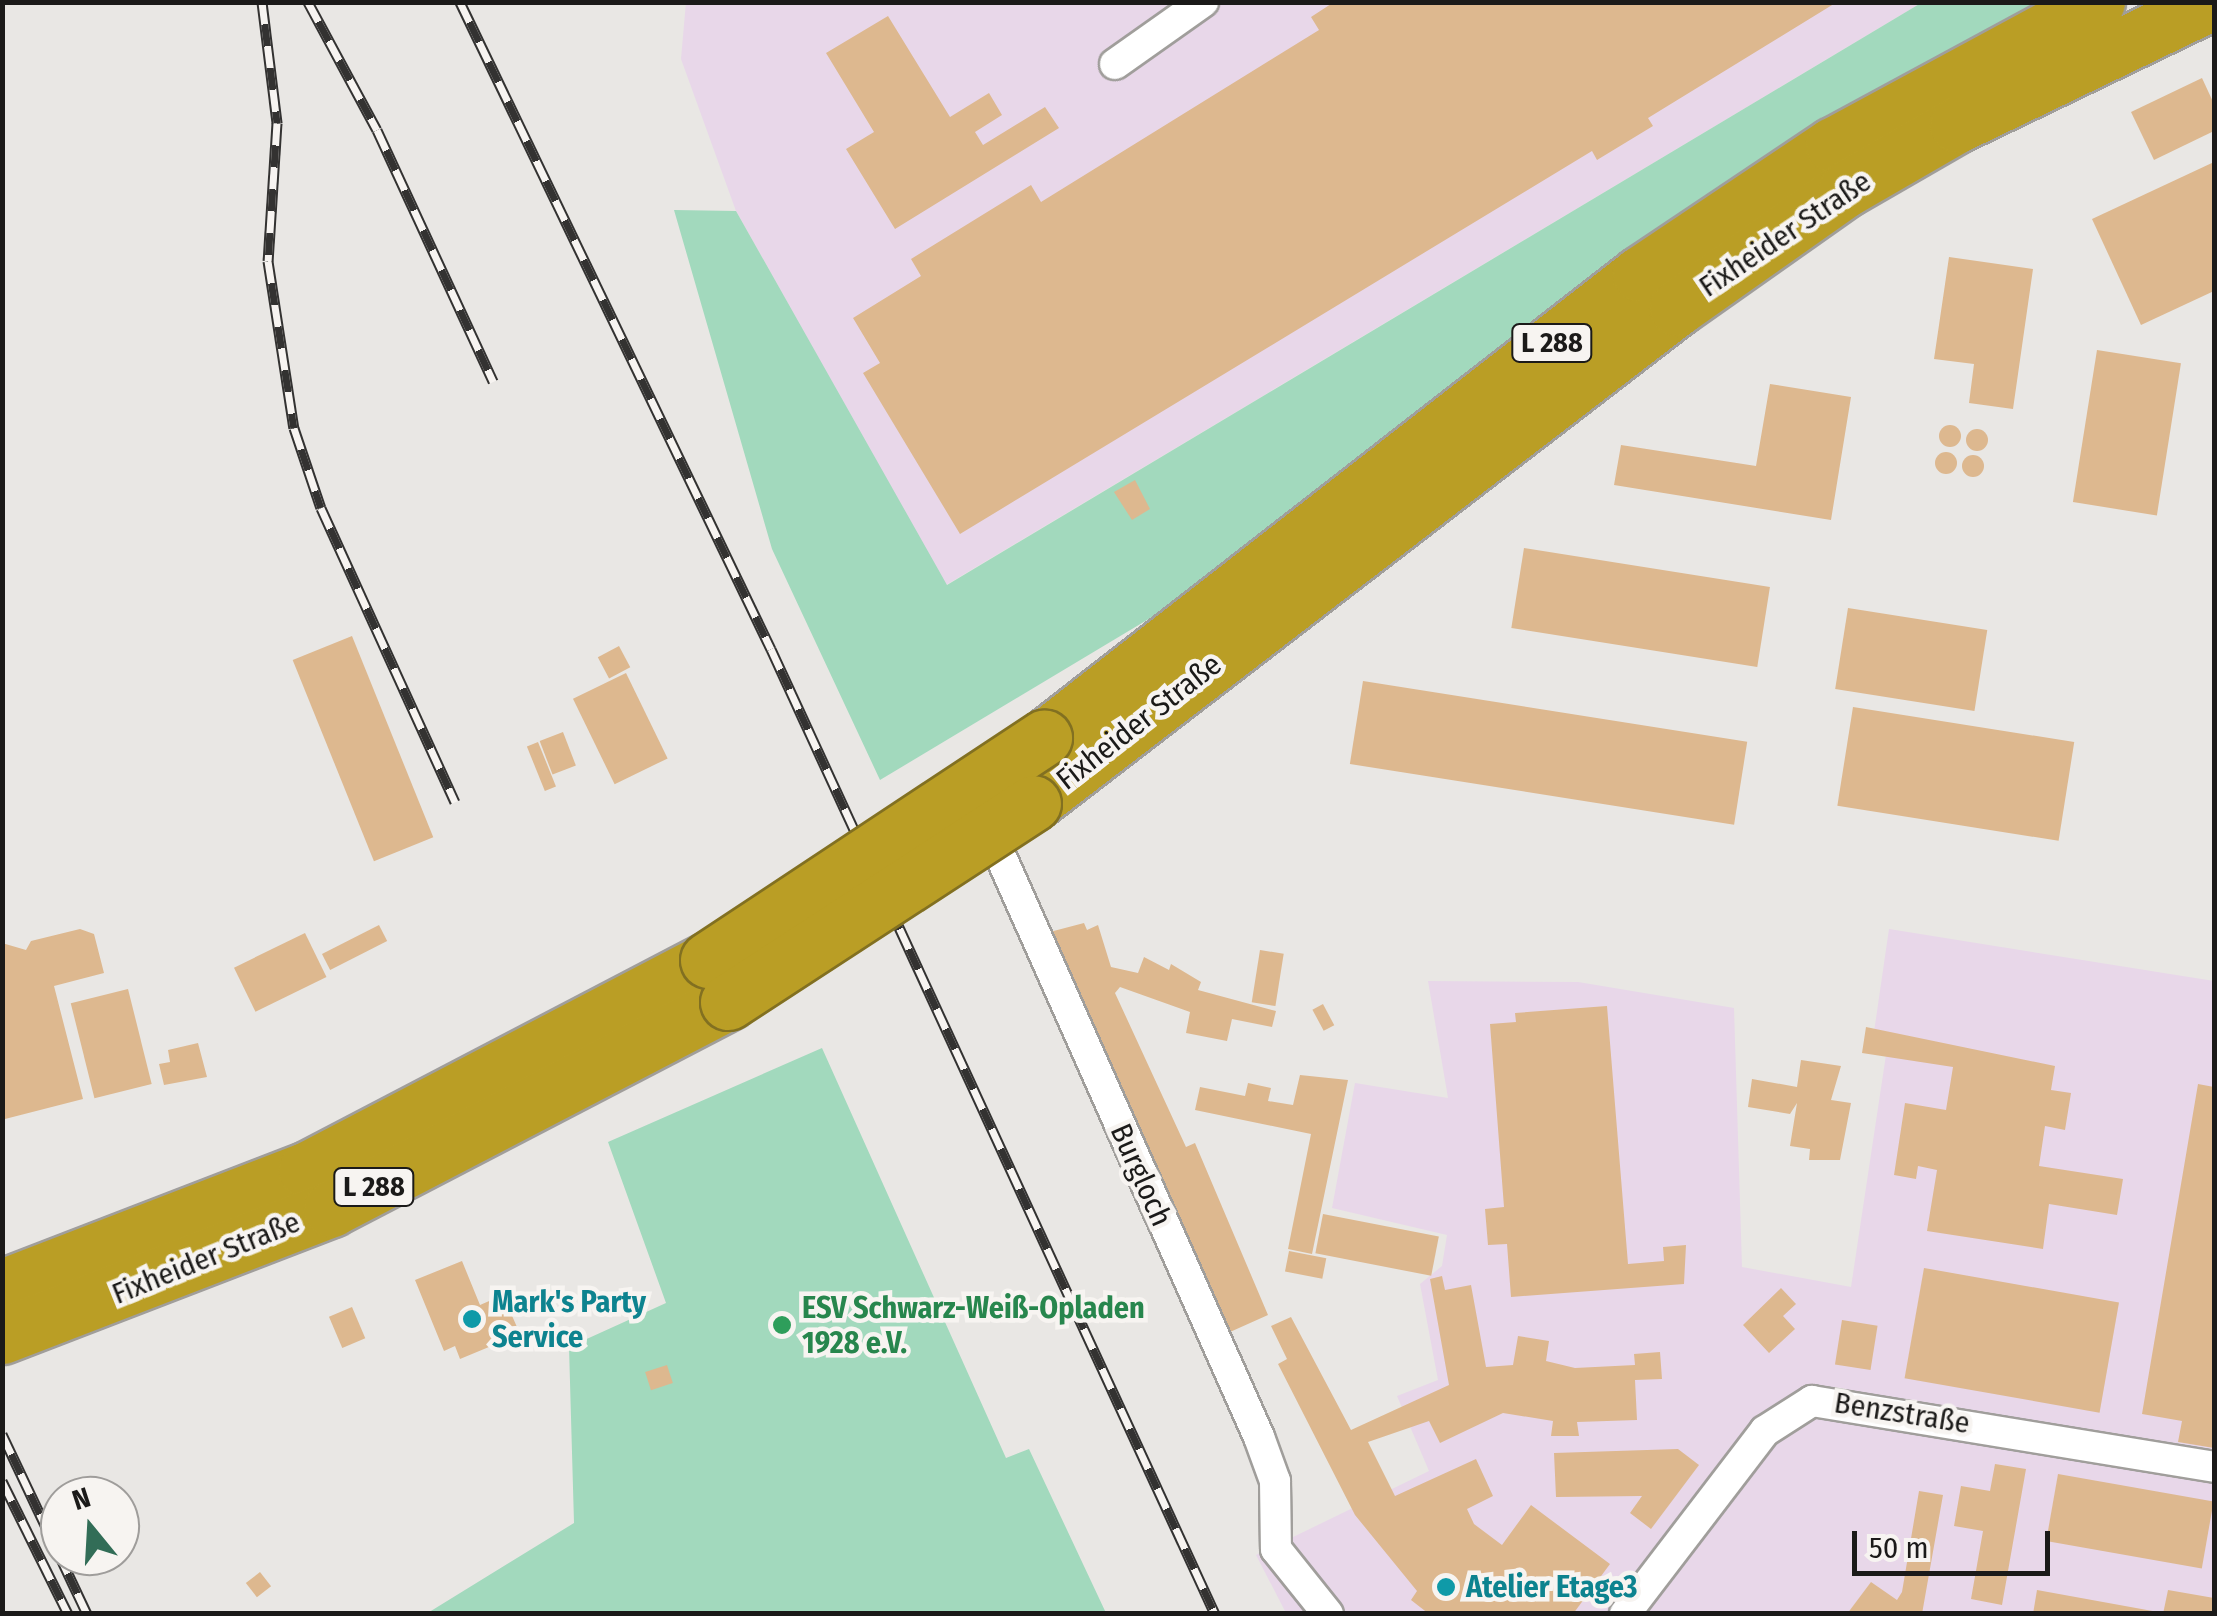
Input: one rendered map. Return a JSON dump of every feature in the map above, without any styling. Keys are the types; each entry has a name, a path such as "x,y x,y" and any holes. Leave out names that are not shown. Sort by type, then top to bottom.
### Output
{"highway":[{"name":"Fixheider Straße","path":"2,1287 306,1170 718,981 1044,738 1640,274 1833,145 2097,2"},
{"name":"Fixheider Straße","path":"2,1336 331,1209 718,981 1034,803 1677,308 1846,189 1956,125 2214,2"}],"street":[{"path":"1116,64 1203,2"},
{"name":"Burgloch","path":"979,806 1259,1437 1275,1481 1276,1550 1328,1614"},
{"name":"Benzstraße","path":"1625,1614 1765,1431 1812,1401 2214,1466"}],"shaded area":[{"path":"686,2 1921,3 946,585 736,211 681,59"},
{"path":"1889,929 2214,981 2214,1613 1286,1613 1256,1555 1429,1471 1397,1396 1438,1380 1420,1284 1442,1266 1447,1235 1332,1208 1355,1083 1448,1098 1428,981 1578,982 1734,1008 1742,1267 1851,1287 1889,1035 1874,1032"}],"green space":[{"path":"1921,3 2038,3 1742,174 1177,602 880,780 772,549 674,210 736,211 947,585"},
{"name":"ESV Schwarz-Weiß-Opladen 1928 e.V.","path":"822,1048 1006,1458 1029,1449 1106,1613 426,1614 574,1523 569,1347 666,1303 608,1142"}],"building":[{"path":"1334,2 1837,2 1648,118 1653,126 1597,160 1592,151 960,534 863,373 880,363 853,318 921,276 911,259 1031,185 1041,202 1319,30 1311,17"},
{"path":"888,16 950,117 989,93 1002,115 975,132 983,145 1045,107 1059,128 895,229 846,149 874,132 826,53"},
{"path":"2202,78 2214,104 2214,131 2154,160 2131,112"},
{"path":"2214,162 2214,291 2141,325 2092,219"},
{"path":"1949,257 2033,269 2013,409 1969,403 1974,364 1934,359"},
{"path":"2097,350 2181,363 2157,515 2073,502"},
{"path":"1770,384 1851,397 1831,520 1614,485 1621,445 1756,466"},
{"path":"1950,425 1958,428 1958,444 1950,447 1942,444 1939,436 1942,428"},
{"path":"1977,429 1985,432 1985,448 1977,451 1969,448 1966,440 1969,432"},
{"path":"1946,452 1954,455 1954,471 1946,474 1938,471 1935,463 1938,455"},
{"path":"1973,455 1981,458 1981,474 1973,477 1965,474 1962,466 1965,458"},
{"path":"1135,480 1150,509 1132,520 1114,492"},
{"path":"1524,548 1770,587 1757,667 1511,628"},
{"path":"1848,608 1987,630 1974,711 1835,689"},
{"path":"352,636 433,837 374,861 293,660"},
{"path":"619,646 630,667 609,678 598,657"},
{"path":"626,673 668,758 615,784 573,699"},
{"path":"1363,681 1747,742 1734,825 1350,764"},
{"path":"1853,707 2074,742 2059,841 1837,806"},
{"path":"563,732 576,766 553,775 540,741"},
{"path":"538,742 556,787 545,791 527,746"},
{"path":"1084,923 1087,930 1098,925 1111,967 1138,973 1144,957 1169,970 1171,964 1201,982 1198,990 1276,1011 1272,1027 1232,1019 1227,1041 1186,1033 1190,1012 1120,987 1115,993 1186,1147 1195,1143 1268,1315 1230,1332 1046,933"},
{"path":"379,925 387,941 330,970 322,954"},
{"path":"80,929 94,934 104,973 54,986 83,1099 5,1119 2,943 26,950 31,941"},
{"path":"305,933 326,977 255,1012 234,968"},
{"path":"1260,950 1284,954 1275,1006 1252,1002"},
{"path":"128,989 152,1084 94,1098 71,1003"},
{"path":"1323,1004 1334,1025 1324,1031 1312,1010"},
{"path":"1607,1006 1628,1264 1664,1261 1663,1247 1686,1245 1684,1284 1511,1297 1507,1244 1488,1245 1485,1209 1504,1207 1490,1024 1516,1022 1515,1013"},
{"path":"1866,1027 2055,1066 2051,1090 2071,1093 2065,1130 2045,1126 2039,1166 2123,1179 2117,1215 2049,1204 2043,1249 1927,1231 1937,1170 1918,1166 1916,1179 1894,1175 1905,1103 1946,1110 1953,1067 1862,1053"},
{"path":"198,1043 207,1077 164,1085 159,1064 170,1062 168,1050"},
{"path":"1801,1060 1841,1066 1831,1100 1851,1103 1840,1160 1809,1160 1810,1149 1790,1146 1797,1103 1790,1114 1748,1107 1752,1079 1797,1087"},
{"path":"1300,1075 1348,1080 1312,1254 1288,1249 1311,1134 1195,1110 1200,1087 1245,1096 1248,1083 1271,1088 1268,1101 1293,1105"},
{"path":"2198,1084 2214,1087 2214,1448 2178,1442 2182,1421 2142,1414"},
{"path":"1323,1214 1439,1237 1431,1276 1315,1253"},
{"path":"1289,1251 1326,1258 1322,1279 1285,1272"},
{"name":"Mark's Party Service","path":"462,1261 480,1305 503,1295 520,1334 460,1359 455,1346 444,1351 415,1280"},
{"path":"1924,1268 2119,1302 2100,1413 1905,1378"},
{"path":"1442,1276 1445,1290 1471,1285 1486,1367 1513,1365 1518,1336 1549,1341 1546,1361 1575,1368 1635,1365 1634,1354 1660,1352 1662,1379 1635,1380 1637,1420 1577,1422 1579,1436 1551,1436 1553,1421 1503,1413 1440,1443 1429,1421 1368,1442 1395,1496 1476,1459 1493,1496 1467,1509 1474,1524 1502,1545 1531,1505 1610,1564 1573,1614 1429,1614 1411,1600 1417,1591 1355,1515 1278,1364 1287,1359 1271,1326 1291,1317 1351,1430 1449,1385 1430,1279"},
{"path":"1781,1288 1796,1304 1783,1316 1795,1329 1769,1353 1743,1325"},
{"path":"352,1307 365,1338 342,1348 329,1317"},
{"path":"1842,1320 1878,1326 1871,1370 1835,1364"},
{"path":"667,1365 673,1383 651,1390 645,1372"},
{"path":"1678,1449 1699,1465 1651,1529 1630,1513 1642,1496 1556,1497 1554,1453"},
{"path":"1995,1464 2026,1469 2002,1605 1971,1599 1983,1531 1954,1526 1961,1486 1990,1491"},
{"path":"2058,1474 2214,1501 2202,1568 2046,1541"},
{"path":"1919,1491 1943,1495 1922,1614 1847,1614 1871,1582 1897,1600 1902,1592"},
{"path":"260,1572 271,1586 257,1597 246,1583"},
{"path":"2037,1590 2158,1612 2158,1614 2033,1614"},
{"path":"2168,1590 2214,1598 2214,1614 2163,1614"}],"railway":[{"path":"262,2 277,123 268,261 294,428 321,508 455,802"},
{"path":"308,2 377,130 493,381"},
{"path":"460,2 771,649 1215,1614"},
{"path":"2,1434 87,1614"},
{"path":"2,1481 68,1614"}],"place":[{"name":"Mark's Party Service","path":"472,1319"},
{"name":"ESV Schwarz-Weiß-Opladen 1928 e.V.","path":"782,1325"},
{"name":"Atelier Etage3","path":"1446,1587"}]}
